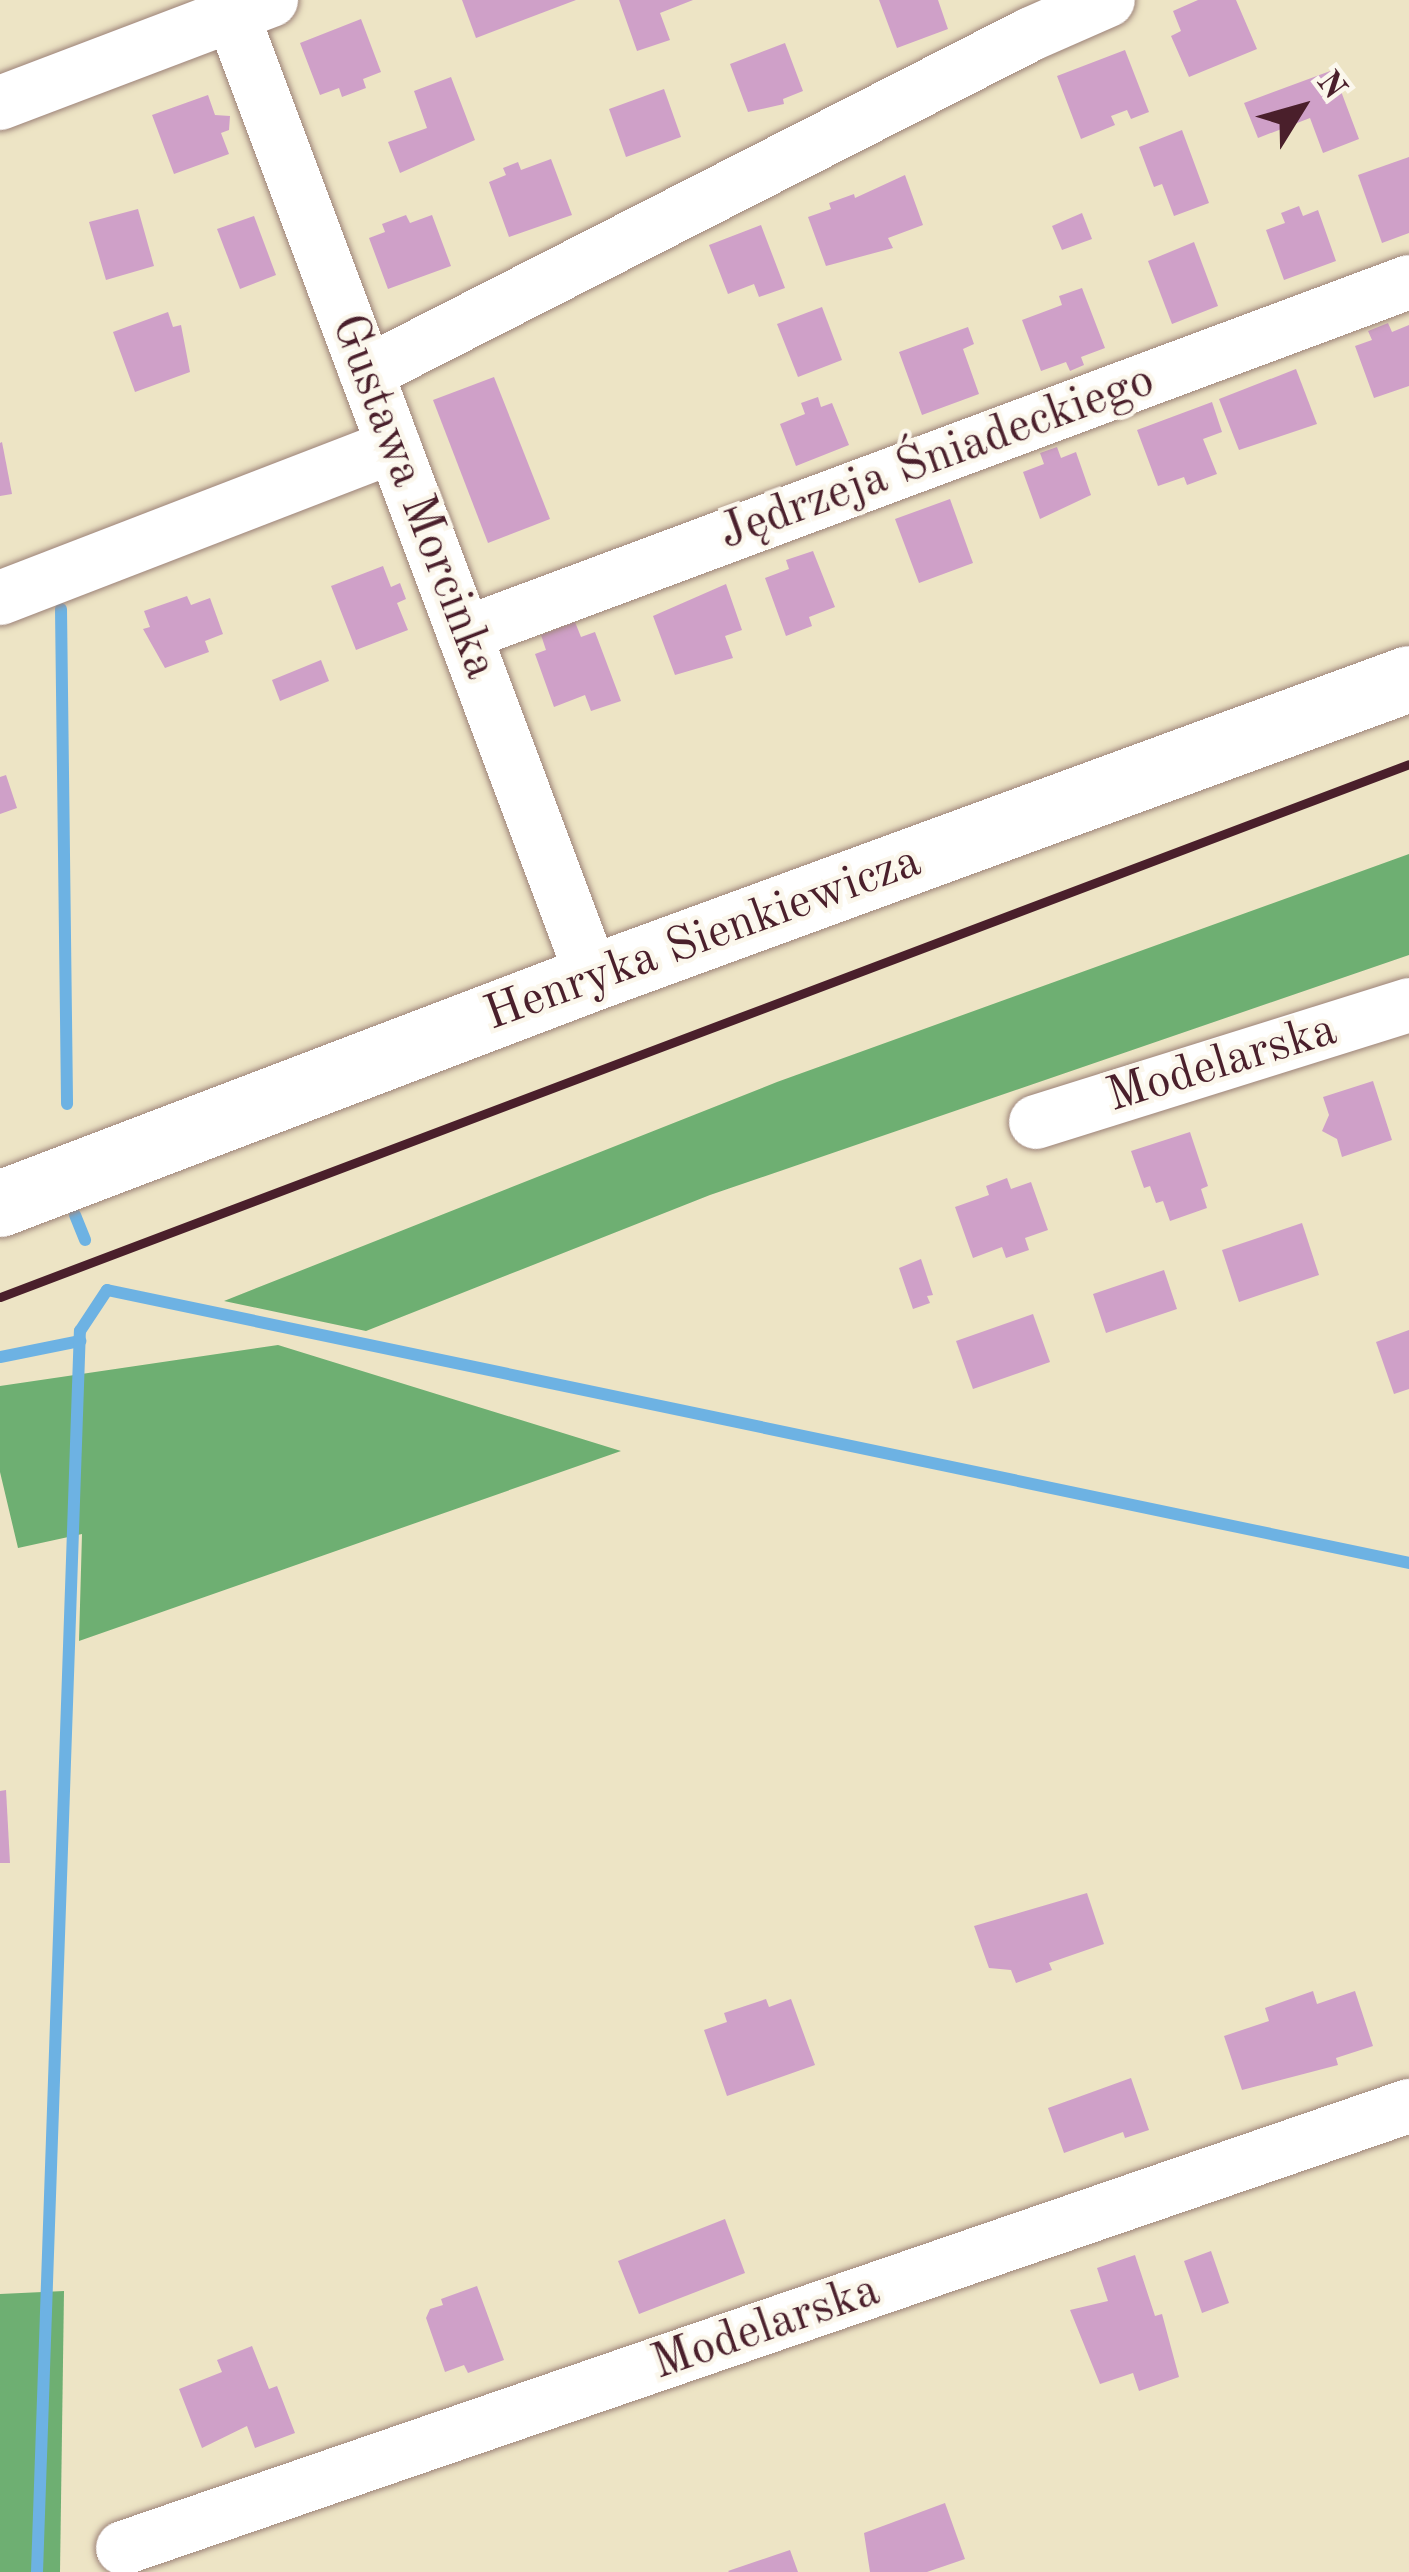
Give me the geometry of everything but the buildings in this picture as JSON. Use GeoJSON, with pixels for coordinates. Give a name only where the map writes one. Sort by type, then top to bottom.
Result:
{"type":"FeatureCollection","features":[{"type":"Feature","properties":{"kind":"main road","name":"Henryka Sienkiewicza"},"geometry":{"type":"LineString","coordinates":[[0,1204],[593,978],[1409,679]]}},
{"type":"Feature","properties":{"kind":"street"},"geometry":{"type":"LineString","coordinates":[[366,373],[1031,34],[1108,0]]}},
{"type":"Feature","properties":{"kind":"street"},"geometry":{"type":"LineString","coordinates":[[0,104],[252,8]]}},
{"type":"Feature","properties":{"kind":"street","name":"Gustawa Morcinka"},"geometry":{"type":"LineString","coordinates":[[252,8],[366,373],[593,978]]}},
{"type":"Feature","properties":{"kind":"street","name":"Jędrzeja Śniadeckiego"},"geometry":{"type":"LineString","coordinates":[[464,634],[1409,283]]}},
{"type":"Feature","properties":{"kind":"street"},"geometry":{"type":"LineString","coordinates":[[0,598],[394,446]]}},
{"type":"Feature","properties":{"kind":"street","name":"Modelarska"},"geometry":{"type":"LineString","coordinates":[[1036,1122],[1409,1005]]}},
{"type":"Feature","properties":{"kind":"street","name":"Modelarska"},"geometry":{"type":"LineString","coordinates":[[123,2548],[1409,2107]]}},
{"type":"Feature","properties":{"kind":"green space"},"geometry":{"type":"Polygon","coordinates":[[[1409,854],[1409,955],[710,1195],[366,1331],[224,1301],[777,1082],[1409,854]]]}},
{"type":"Feature","properties":{"kind":"green space"},"geometry":{"type":"Polygon","coordinates":[[[278,1345],[621,1451],[79,1641],[82,1534],[18,1548],[0,1472],[0,1386],[278,1345]]]}},
{"type":"Feature","properties":{"kind":"green space"},"geometry":{"type":"Polygon","coordinates":[[[64,2291],[60,2572],[0,2572],[0,2294],[64,2291]]]}},
{"type":"Feature","properties":{"kind":"waterway"},"geometry":{"type":"LineString","coordinates":[[61,609],[67,1104]]}},
{"type":"Feature","properties":{"kind":"waterway"},"geometry":{"type":"LineString","coordinates":[[75,1215],[85,1240]]}},
{"type":"Feature","properties":{"kind":"waterway"},"geometry":{"type":"LineString","coordinates":[[107,1290],[1409,1563]]}},
{"type":"Feature","properties":{"kind":"waterway"},"geometry":{"type":"LineString","coordinates":[[37,2572],[80,1331],[107,1290]]}},
{"type":"Feature","properties":{"kind":"waterway"},"geometry":{"type":"LineString","coordinates":[[0,1357],[80,1341]]}},
{"type":"Feature","properties":{"kind":"railway"},"geometry":{"type":"LineString","coordinates":[[0,1297],[1409,764]]}}]}
